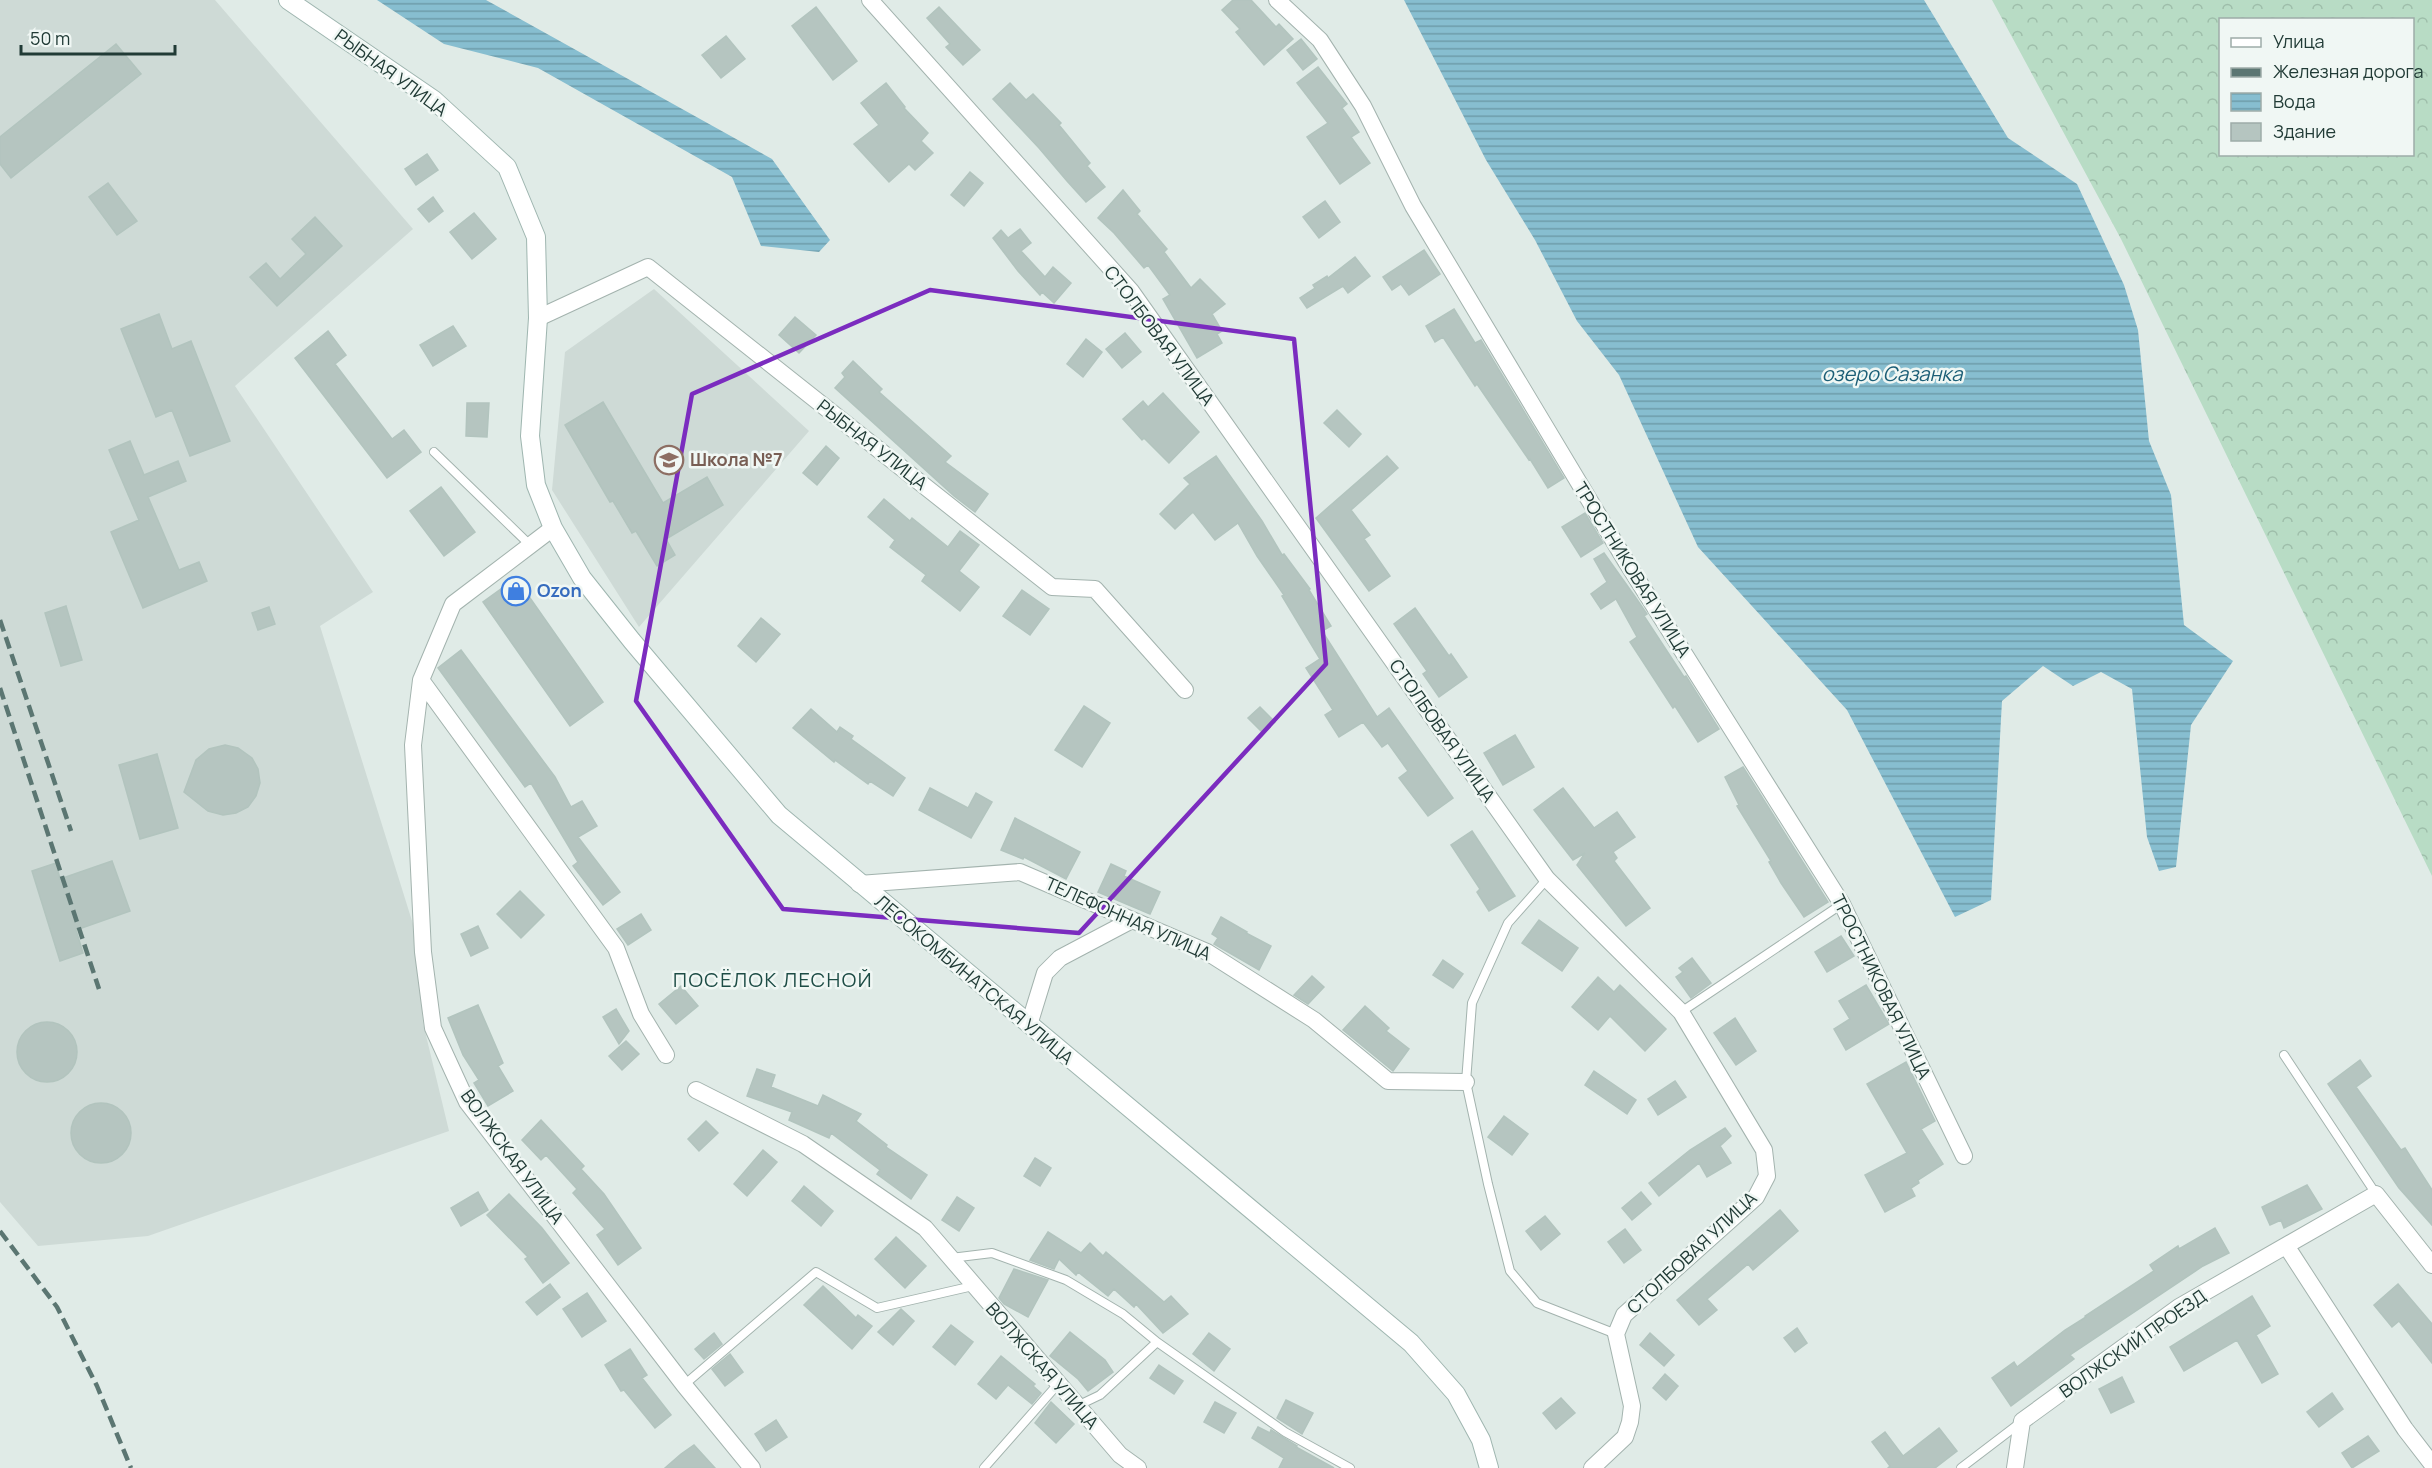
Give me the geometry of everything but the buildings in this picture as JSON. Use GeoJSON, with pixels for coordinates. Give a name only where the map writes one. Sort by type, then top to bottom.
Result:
{"type":"FeatureCollection","features":[{"type":"Feature","properties":{"kind":"street","name":"РЫБНАЯ УЛИЦА"},"geometry":{"type":"LineString","coordinates":[[288,0],[434,100],[507,166],[536,237],[538,318],[530,436]]}},
{"type":"Feature","properties":{"kind":"street","name":"СТОЛБОВАЯ УЛИЦА"},"geometry":{"type":"LineString","coordinates":[[870,0],[1131,291],[1547,879],[1681,1012],[1764,1150],[1767,1176],[1756,1197],[1624,1315],[1616,1334],[1632,1406],[1630,1422],[1625,1437],[1592,1468]]}},
{"type":"Feature","properties":{"kind":"street","name":"ТРОСТНИКОВАЯ УЛИЦА"},"geometry":{"type":"LineString","coordinates":[[1277,0],[1320,40],[1363,106],[1413,206],[1620,553],[1842,904],[1964,1156]]}},
{"type":"Feature","properties":{"kind":"street","name":"РЫБНАЯ УЛИЦА"},"geometry":{"type":"LineString","coordinates":[[538,318],[648,267],[1052,587],[1095,589],[1185,690]]}},
{"type":"Feature","properties":{"kind":"street","name":"ЛЕСОКОМБИНАТСКАЯ УЛИЦА"},"geometry":{"type":"LineString","coordinates":[[530,436],[536,485],[553,528],[582,578],[779,815],[1411,1343],[1456,1394],[1480,1440],[1490,1468]]}},
{"type":"Feature","properties":{"kind":"street","name":"ВОЛЖСКАЯ УЛИЦА"},"geometry":{"type":"LineString","coordinates":[[553,528],[453,604],[421,680],[413,745],[423,952],[433,1028],[467,1102],[684,1385],[752,1468]]}},
{"type":"Feature","properties":{"kind":"street"},"geometry":{"type":"LineString","coordinates":[[421,680],[616,948],[641,1014],[666,1055]]}},
{"type":"Feature","properties":{"kind":"street","name":"ТЕЛЕФОННАЯ УЛИЦА"},"geometry":{"type":"LineString","coordinates":[[859,884],[1020,872],[1207,952],[1314,1020],[1388,1081],[1466,1082]]}},
{"type":"Feature","properties":{"kind":"street"},"geometry":{"type":"LineString","coordinates":[[1029,1025],[1045,973],[1060,958],[1132,920]]}},
{"type":"Feature","properties":{"kind":"street","name":"ВОЛЖСКАЯ УЛИЦА"},"geometry":{"type":"LineString","coordinates":[[696,1090],[803,1144],[925,1228],[1120,1455],[1138,1468]]}},
{"type":"Feature","properties":{"kind":"street"},"geometry":{"type":"LineString","coordinates":[[2376,1194],[2432,1265]]}},
{"type":"Feature","properties":{"kind":"street","name":"ВОЛЖСКИЙ ПРОЕЗД"},"geometry":{"type":"LineString","coordinates":[[2022,1421],[2179,1307],[2376,1194]]}},
{"type":"Feature","properties":{"kind":"street"},"geometry":{"type":"LineString","coordinates":[[2287,1247],[2405,1429],[2432,1464]]}},
{"type":"Feature","properties":{"kind":"street"},"geometry":{"type":"LineString","coordinates":[[2015,1468],[2022,1421]]}},
{"type":"Feature","properties":{"kind":"lane"},"geometry":{"type":"LineString","coordinates":[[434,452],[530,545]]}},
{"type":"Feature","properties":{"kind":"lane"},"geometry":{"type":"LineString","coordinates":[[1547,879],[1508,922],[1472,1003],[1466,1082],[1510,1271],[1537,1303],[1616,1334]]}},
{"type":"Feature","properties":{"kind":"lane"},"geometry":{"type":"LineString","coordinates":[[1681,1012],[1842,904]]}},
{"type":"Feature","properties":{"kind":"lane"},"geometry":{"type":"LineString","coordinates":[[2284,1055],[2376,1194]]}},
{"type":"Feature","properties":{"kind":"lane"},"geometry":{"type":"LineString","coordinates":[[950,1258],[992,1253],[1066,1280],[1124,1314],[1157,1342],[1285,1432],[1350,1468]]}},
{"type":"Feature","properties":{"kind":"lane"},"geometry":{"type":"LineString","coordinates":[[684,1385],[816,1272],[877,1308],[973,1286]]}},
{"type":"Feature","properties":{"kind":"lane"},"geometry":{"type":"LineString","coordinates":[[1077,1406],[1100,1395],[1157,1342]]}},
{"type":"Feature","properties":{"kind":"lane"},"geometry":{"type":"LineString","coordinates":[[984,1468],[1058,1384]]}},
{"type":"Feature","properties":{"kind":"lane"},"geometry":{"type":"LineString","coordinates":[[1961,1468],[2022,1421]]}},
{"type":"Feature","properties":{"kind":"highlighted area"},"geometry":{"type":"Polygon","coordinates":[[[930,290],[1294,339],[1326,664],[1079,933],[783,909],[636,701],[692,394],[930,290]]]}},
{"type":"Feature","properties":{"kind":"shaded area"},"geometry":{"type":"Polygon","coordinates":[[[0,0],[215,0],[413,229],[235,386],[373,592],[320,626],[417,937],[423,1023],[449,1131],[148,1236],[38,1246],[0,1202],[0,0]]]}},
{"type":"Feature","properties":{"kind":"shaded area","name":"Школа №7"},"geometry":{"type":"Polygon","coordinates":[[[654,289],[809,431],[639,627],[552,490],[565,352],[654,289]]]}},
{"type":"Feature","properties":{"kind":"green space"},"geometry":{"type":"Polygon","coordinates":[[[1992,0],[2432,0],[2432,876],[2121,239],[1992,0]]]}},
{"type":"Feature","properties":{"kind":"water"},"geometry":{"type":"Polygon","coordinates":[[[377,0],[486,0],[772,159],[830,240],[819,252],[761,246],[732,177],[538,68],[444,44],[377,0]]]}},
{"type":"Feature","properties":{"kind":"water","name":"озеро Сазанка"},"geometry":{"type":"Polygon","coordinates":[[[1404,0],[1924,0],[2008,138],[2077,184],[2124,285],[2138,330],[2149,441],[2171,495],[2184,625],[2233,661],[2191,725],[2176,867],[2159,871],[2147,837],[2132,689],[2101,672],[2073,686],[2043,666],[2002,701],[1991,900],[1955,917],[1847,710],[1698,547],[1619,375],[1577,321],[1535,240],[1486,160],[1404,0]]]}},
{"type":"Feature","properties":{"kind":"railway"},"geometry":{"type":"LineString","coordinates":[[0,620],[71,831]]}},
{"type":"Feature","properties":{"kind":"railway"},"geometry":{"type":"LineString","coordinates":[[0,688],[99,989]]}},
{"type":"Feature","properties":{"kind":"railway"},"geometry":{"type":"LineString","coordinates":[[0,1231],[57,1307],[97,1386],[131,1468]]}},
{"type":"Feature","properties":{"kind":"place","name":"Школа №7"},"geometry":{"type":"Point","coordinates":[669,460]}},
{"type":"Feature","properties":{"kind":"place","name":"Ozon"},"geometry":{"type":"Point","coordinates":[516,591]}},
{"type":"Feature","properties":{"kind":"district","name":"ПОСЁЛОК ЛЕСНОЙ"},"geometry":{"type":"Point","coordinates":[773,980]}}]}
